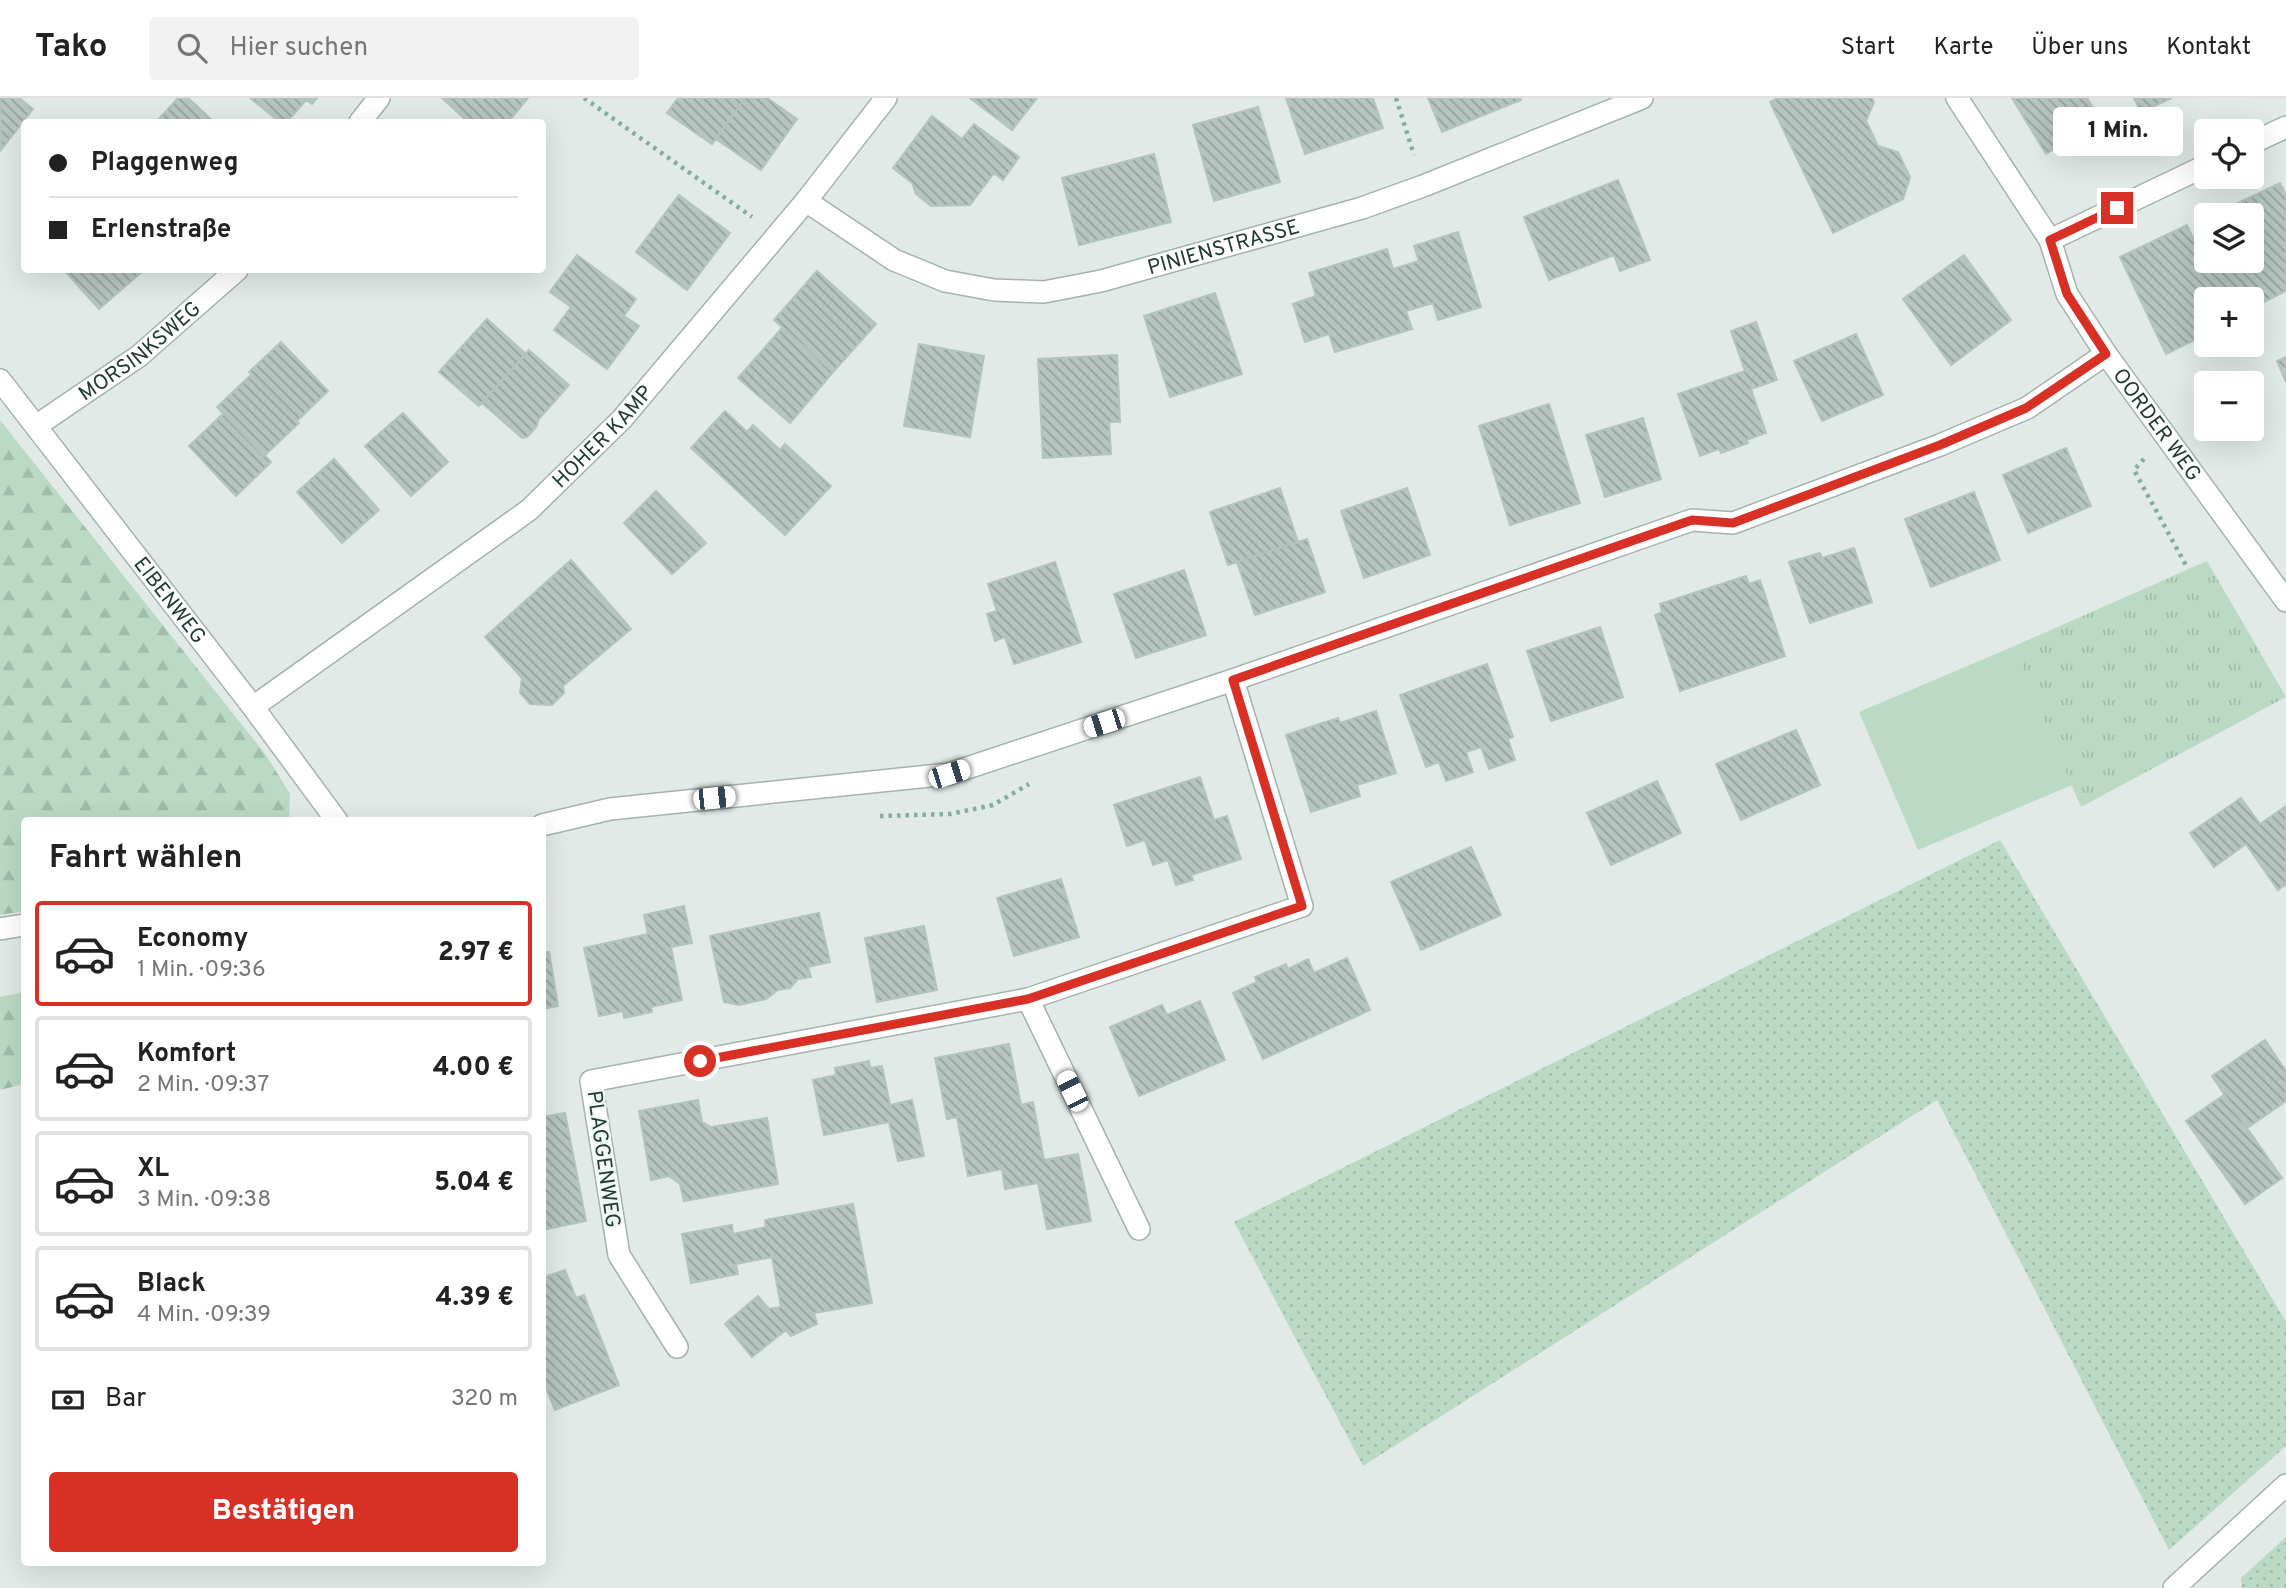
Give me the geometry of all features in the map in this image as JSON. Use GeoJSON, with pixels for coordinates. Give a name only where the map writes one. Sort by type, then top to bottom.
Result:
{"type":"FeatureCollection","features":[{"type":"Feature","properties":{"kind":"street"},"geometry":{"type":"LineString","coordinates":[[362,119],[379,98]]}},
{"type":"Feature","properties":{"kind":"street","name":"HOHER KAMP"},"geometry":{"type":"LineString","coordinates":[[253,707],[529,510],[622,419],[806,201],[886,98]]}},
{"type":"Feature","properties":{"kind":"street","name":"PINIENSTRASSE"},"geometry":{"type":"LineString","coordinates":[[806,201],[894,260],[945,281],[994,290],[1044,292],[1101,281],[1362,208],[1642,98]]}},
{"type":"Feature","properties":{"kind":"street","name":"OORDER WEG"},"geometry":{"type":"LineString","coordinates":[[1957,98],[2050,240],[2067,294],[2106,354],[2286,601]]}},
{"type":"Feature","properties":{"kind":"street"},"geometry":{"type":"LineString","coordinates":[[2264,137],[2286,127]]}},
{"type":"Feature","properties":{"kind":"street"},"geometry":{"type":"LineString","coordinates":[[2050,240],[2194,171]]}},
{"type":"Feature","properties":{"kind":"street","name":"MORSINKSWEG"},"geometry":{"type":"LineString","coordinates":[[36,426],[139,356],[234,273]]}},
{"type":"Feature","properties":{"kind":"street"},"geometry":{"type":"LineString","coordinates":[[546,824],[610,809],[949,774],[1233,680],[1692,520],[1733,523],[1940,445],[2026,408],[2106,354]]}},
{"type":"Feature","properties":{"kind":"street","name":"EIBENWEG"},"geometry":{"type":"LineString","coordinates":[[0,380],[253,707],[334,817]]}},
{"type":"Feature","properties":{"kind":"street","name":"PLAGGENWEG"},"geometry":{"type":"LineString","coordinates":[[677,1347],[619,1255],[591,1081],[1028,999],[1302,906],[1233,680]]}},
{"type":"Feature","properties":{"kind":"street"},"geometry":{"type":"LineString","coordinates":[[0,929],[21,926]]}},
{"type":"Feature","properties":{"kind":"street"},"geometry":{"type":"LineString","coordinates":[[1028,999],[1139,1229]]}},
{"type":"Feature","properties":{"kind":"street"},"geometry":{"type":"LineString","coordinates":[[2174,1588],[2286,1485]]}},
{"type":"Feature","properties":{"kind":"path"},"geometry":{"type":"LineString","coordinates":[[584,98],[778,235]]}},
{"type":"Feature","properties":{"kind":"path"},"geometry":{"type":"LineString","coordinates":[[1395,98],[1423,186]]}},
{"type":"Feature","properties":{"kind":"path"},"geometry":{"type":"LineString","coordinates":[[2166,436],[2134,470],[2188,569]]}},
{"type":"Feature","properties":{"kind":"green space"},"geometry":{"type":"Polygon","coordinates":[[[0,420],[266,755],[290,794],[289,817],[21,817],[21,912],[0,915],[0,420]]]}},
{"type":"Feature","properties":{"kind":"green space"},"geometry":{"type":"Polygon","coordinates":[[[2207,561],[2286,697],[2081,807],[2012,647],[2207,561]]]}},
{"type":"Feature","properties":{"kind":"green space"},"geometry":{"type":"Polygon","coordinates":[[[2012,647],[2072,785],[1918,850],[1859,712],[2012,647]]]}},
{"type":"Feature","properties":{"kind":"green space"},"geometry":{"type":"Polygon","coordinates":[[[2000,840],[2286,1322],[2286,1446],[2169,1550],[1937,1100],[1363,1466],[1234,1222],[2000,840]]]}},
{"type":"Feature","properties":{"kind":"green space"},"geometry":{"type":"Polygon","coordinates":[[[21,993],[21,1085],[0,1090],[0,997],[21,993]]]}},
{"type":"Feature","properties":{"kind":"green space"},"geometry":{"type":"Polygon","coordinates":[[[2286,1537],[2286,1588],[2242,1588],[2241,1578],[2286,1537]]]}},
{"type":"Feature","properties":{"kind":"building"},"geometry":{"type":"Polygon","coordinates":[[[0,98],[19,98],[33,109],[25,119],[21,119],[21,124],[1,150],[0,98]]]}},
{"type":"Feature","properties":{"kind":"building"},"geometry":{"type":"Polygon","coordinates":[[[178,98],[188,98],[211,119],[159,119],[178,98]]]}},
{"type":"Feature","properties":{"kind":"building"},"geometry":{"type":"Polygon","coordinates":[[[250,98],[317,98],[312,104],[306,100],[290,119],[276,119],[250,98]]]}},
{"type":"Feature","properties":{"kind":"building"},"geometry":{"type":"Polygon","coordinates":[[[442,98],[528,98],[510,119],[465,119],[442,98]]]}},
{"type":"Feature","properties":{"kind":"building"},"geometry":{"type":"Polygon","coordinates":[[[678,98],[745,98],[712,144],[667,113],[678,98]]]}},
{"type":"Feature","properties":{"kind":"building"},"geometry":{"type":"Polygon","coordinates":[[[745,98],[767,98],[797,119],[761,170],[716,139],[745,98]]]}},
{"type":"Feature","properties":{"kind":"building"},"geometry":{"type":"Polygon","coordinates":[[[970,98],[1037,98],[1012,130],[970,98]]]}},
{"type":"Feature","properties":{"kind":"building"},"geometry":{"type":"Polygon","coordinates":[[[1286,98],[1373,98],[1383,128],[1305,154],[1286,98]]]}},
{"type":"Feature","properties":{"kind":"building"},"geometry":{"type":"Polygon","coordinates":[[[1428,98],[1520,98],[1521,100],[1442,132],[1428,98]]]}},
{"type":"Feature","properties":{"kind":"building"},"geometry":{"type":"Polygon","coordinates":[[[1778,98],[1872,98],[1874,102],[1866,121],[1878,146],[1898,152],[1910,177],[1903,199],[1833,233],[1770,102],[1778,98]]]}},
{"type":"Feature","properties":{"kind":"building"},"geometry":{"type":"Polygon","coordinates":[[[2012,98],[2087,98],[2101,121],[2046,154],[2012,98]]]}},
{"type":"Feature","properties":{"kind":"building"},"geometry":{"type":"Polygon","coordinates":[[[2134,98],[2172,98],[2141,112],[2134,98]]]}},
{"type":"Feature","properties":{"kind":"building"},"geometry":{"type":"Polygon","coordinates":[[[1258,107],[1280,182],[1214,201],[1193,125],[1258,107]]]}},
{"type":"Feature","properties":{"kind":"building"},"geometry":{"type":"Polygon","coordinates":[[[932,116],[962,139],[974,124],[1019,157],[1003,180],[994,173],[970,205],[931,206],[916,194],[912,183],[893,168],[932,116]]]}},
{"type":"Feature","properties":{"kind":"building"},"geometry":{"type":"Polygon","coordinates":[[[1154,154],[1171,222],[1079,245],[1062,178],[1154,154]]]}},
{"type":"Feature","properties":{"kind":"building"},"geometry":{"type":"Polygon","coordinates":[[[1618,180],[1650,260],[1620,271],[1614,255],[1549,280],[1524,217],[1618,180]]]}},
{"type":"Feature","properties":{"kind":"building"},"geometry":{"type":"Polygon","coordinates":[[[2280,183],[2286,195],[2286,291],[2264,302],[2264,287],[2194,287],[2194,340],[2166,354],[2120,257],[2187,225],[2194,240],[2194,273],[2264,273],[2264,203],[2238,203],[2280,183]]]}},
{"type":"Feature","properties":{"kind":"building"},"geometry":{"type":"Polygon","coordinates":[[[679,195],[730,233],[687,290],[636,252],[679,195]]]}},
{"type":"Feature","properties":{"kind":"building"},"geometry":{"type":"Polygon","coordinates":[[[1458,232],[1481,307],[1438,320],[1433,303],[1406,311],[1412,329],[1335,352],[1329,334],[1305,342],[1293,304],[1316,296],[1309,273],[1387,249],[1393,269],[1419,261],[1414,246],[1458,232]]]}},
{"type":"Feature","properties":{"kind":"building"},"geometry":{"type":"Polygon","coordinates":[[[577,255],[636,299],[624,316],[639,326],[607,369],[554,330],[571,307],[550,292],[577,255]]]}},
{"type":"Feature","properties":{"kind":"building"},"geometry":{"type":"Polygon","coordinates":[[[1964,255],[2011,320],[1951,365],[1903,299],[1964,255]]]}},
{"type":"Feature","properties":{"kind":"building"},"geometry":{"type":"Polygon","coordinates":[[[817,271],[876,324],[833,372],[774,320],[817,271]]]}},
{"type":"Feature","properties":{"kind":"building"},"geometry":{"type":"Polygon","coordinates":[[[67,273],[141,273],[99,309],[67,273]]]}},
{"type":"Feature","properties":{"kind":"building"},"geometry":{"type":"Polygon","coordinates":[[[1215,293],[1242,374],[1170,397],[1144,316],[1215,293]]]}},
{"type":"Feature","properties":{"kind":"building"},"geometry":{"type":"Polygon","coordinates":[[[487,319],[526,354],[479,406],[439,372],[487,319]]]}},
{"type":"Feature","properties":{"kind":"building"},"geometry":{"type":"Polygon","coordinates":[[[1756,322],[1777,380],[1751,389],[1766,433],[1721,453],[1719,449],[1700,456],[1678,394],[1745,371],[1731,331],[1756,322]]]}},
{"type":"Feature","properties":{"kind":"building"},"geometry":{"type":"Polygon","coordinates":[[[782,328],[833,372],[790,423],[738,378],[782,328]]]}},
{"type":"Feature","properties":{"kind":"building"},"geometry":{"type":"Polygon","coordinates":[[[1856,334],[1883,395],[1822,421],[1794,361],[1856,334]]]}},
{"type":"Feature","properties":{"kind":"building"},"geometry":{"type":"Polygon","coordinates":[[[281,342],[328,391],[297,421],[249,372],[281,342]]]}},
{"type":"Feature","properties":{"kind":"building"},"geometry":{"type":"Polygon","coordinates":[[[919,344],[984,356],[970,437],[904,426],[919,344]]]}},
{"type":"Feature","properties":{"kind":"building"},"geometry":{"type":"Polygon","coordinates":[[[529,350],[569,385],[538,420],[537,426],[527,437],[522,438],[482,403],[529,350]]]}},
{"type":"Feature","properties":{"kind":"building"},"geometry":{"type":"Polygon","coordinates":[[[1117,355],[1120,422],[1109,422],[1111,454],[1043,458],[1038,359],[1117,355]]]}},
{"type":"Feature","properties":{"kind":"building"},"geometry":{"type":"Polygon","coordinates":[[[2286,357],[2286,382],[2277,361],[2286,357]]]}},
{"type":"Feature","properties":{"kind":"building"},"geometry":{"type":"Polygon","coordinates":[[[252,374],[299,423],[264,456],[217,407],[252,374]]]}},
{"type":"Feature","properties":{"kind":"building"},"geometry":{"type":"Polygon","coordinates":[[[1549,404],[1580,503],[1510,525],[1479,426],[1549,404]]]}},
{"type":"Feature","properties":{"kind":"building"},"geometry":{"type":"Polygon","coordinates":[[[725,411],[747,432],[753,425],[780,450],[785,444],[831,486],[785,535],[691,448],[725,411]]]}},
{"type":"Feature","properties":{"kind":"building"},"geometry":{"type":"Polygon","coordinates":[[[224,413],[271,462],[236,496],[189,446],[224,413]]]}},
{"type":"Feature","properties":{"kind":"building"},"geometry":{"type":"Polygon","coordinates":[[[403,413],[448,462],[411,496],[365,446],[403,413]]]}},
{"type":"Feature","properties":{"kind":"building"},"geometry":{"type":"Polygon","coordinates":[[[1643,418],[1661,479],[1605,497],[1586,435],[1643,418]]]}},
{"type":"Feature","properties":{"kind":"building"},"geometry":{"type":"Polygon","coordinates":[[[2066,448],[2091,506],[2028,533],[2003,475],[2066,448]]]}},
{"type":"Feature","properties":{"kind":"building"},"geometry":{"type":"Polygon","coordinates":[[[334,459],[379,510],[342,543],[297,492],[334,459]]]}},
{"type":"Feature","properties":{"kind":"building"},"geometry":{"type":"Polygon","coordinates":[[[1280,488],[1298,542],[1228,565],[1210,512],[1280,488]]]}},
{"type":"Feature","properties":{"kind":"building"},"geometry":{"type":"Polygon","coordinates":[[[1407,488],[1430,555],[1364,578],[1341,511],[1407,488]]]}},
{"type":"Feature","properties":{"kind":"building"},"geometry":{"type":"Polygon","coordinates":[[[656,491],[706,543],[672,574],[624,523],[656,491]]]}},
{"type":"Feature","properties":{"kind":"building"},"geometry":{"type":"Polygon","coordinates":[[[1974,492],[2000,560],[1931,587],[1905,519],[1974,492]]]}},
{"type":"Feature","properties":{"kind":"building"},"geometry":{"type":"Polygon","coordinates":[[[1307,539],[1325,592],[1255,615],[1237,562],[1307,539]]]}},
{"type":"Feature","properties":{"kind":"building"},"geometry":{"type":"Polygon","coordinates":[[[1854,548],[1872,602],[1810,623],[1789,562],[1820,553],[1822,558],[1854,548]]]}},
{"type":"Feature","properties":{"kind":"building"},"geometry":{"type":"Polygon","coordinates":[[[571,560],[631,629],[563,686],[564,693],[552,705],[530,704],[520,693],[522,678],[485,637],[571,560]]]}},
{"type":"Feature","properties":{"kind":"building"},"geometry":{"type":"Polygon","coordinates":[[[1055,562],[1081,642],[1014,664],[1005,637],[995,641],[987,614],[997,611],[988,584],[1055,562]]]}},
{"type":"Feature","properties":{"kind":"building"},"geometry":{"type":"Polygon","coordinates":[[[1184,570],[1206,635],[1136,658],[1114,594],[1184,570]]]}},
{"type":"Feature","properties":{"kind":"building"},"geometry":{"type":"Polygon","coordinates":[[[1746,576],[1749,584],[1760,580],[1785,656],[1680,691],[1655,615],[1662,612],[1660,604],[1746,576]]]}},
{"type":"Feature","properties":{"kind":"building"},"geometry":{"type":"Polygon","coordinates":[[[1600,627],[1623,697],[1551,721],[1527,651],[1600,627]]]}},
{"type":"Feature","properties":{"kind":"building"},"geometry":{"type":"Polygon","coordinates":[[[1487,664],[1513,737],[1508,739],[1515,760],[1489,769],[1481,747],[1466,752],[1473,772],[1446,781],[1439,762],[1426,767],[1400,695],[1487,664]]]}},
{"type":"Feature","properties":{"kind":"building"},"geometry":{"type":"Polygon","coordinates":[[[1376,711],[1396,773],[1357,785],[1360,796],[1311,812],[1286,735],[1338,718],[1340,723],[1376,711]]]}},
{"type":"Feature","properties":{"kind":"building"},"geometry":{"type":"Polygon","coordinates":[[[1796,730],[1820,785],[1741,820],[1716,764],[1796,730]]]}},
{"type":"Feature","properties":{"kind":"building"},"geometry":{"type":"Polygon","coordinates":[[[1200,777],[1214,820],[1227,816],[1241,859],[1191,875],[1193,880],[1176,885],[1168,860],[1153,865],[1145,840],[1127,846],[1114,805],[1200,777]]]}},
{"type":"Feature","properties":{"kind":"building"},"geometry":{"type":"Polygon","coordinates":[[[1657,781],[1681,833],[1611,865],[1587,813],[1657,781]]]}},
{"type":"Feature","properties":{"kind":"building"},"geometry":{"type":"Polygon","coordinates":[[[2241,798],[2260,824],[2286,806],[2286,884],[2278,890],[2246,844],[2214,867],[2190,833],[2241,798]]]}},
{"type":"Feature","properties":{"kind":"building"},"geometry":{"type":"Polygon","coordinates":[[[1471,847],[1501,915],[1421,950],[1391,882],[1471,847]]]}},
{"type":"Feature","properties":{"kind":"building"},"geometry":{"type":"Polygon","coordinates":[[[1061,879],[1079,937],[1014,956],[997,898],[1061,879]]]}},
{"type":"Feature","properties":{"kind":"building"},"geometry":{"type":"Polygon","coordinates":[[[684,906],[692,943],[671,947],[682,1000],[651,1007],[652,1012],[624,1018],[623,1011],[599,1016],[584,948],[648,934],[644,915],[684,906]]]}},
{"type":"Feature","properties":{"kind":"building"},"geometry":{"type":"Polygon","coordinates":[[[819,913],[830,962],[808,967],[811,977],[798,979],[790,988],[778,990],[766,999],[739,1005],[724,1002],[710,936],[819,913]]]}},
{"type":"Feature","properties":{"kind":"building"},"geometry":{"type":"Polygon","coordinates":[[[924,926],[937,990],[877,1002],[865,938],[924,926]]]}},
{"type":"Feature","properties":{"kind":"building"},"geometry":{"type":"Polygon","coordinates":[[[546,952],[549,952],[558,1006],[546,1008],[546,952]]]}},
{"type":"Feature","properties":{"kind":"building"},"geometry":{"type":"Polygon","coordinates":[[[1347,958],[1370,1010],[1263,1059],[1233,993],[1257,982],[1255,977],[1286,964],[1288,969],[1308,959],[1314,973],[1347,958]]]}},
{"type":"Feature","properties":{"kind":"building"},"geometry":{"type":"Polygon","coordinates":[[[1200,1001],[1225,1060],[1139,1096],[1110,1027],[1162,1005],[1167,1015],[1200,1001]]]}},
{"type":"Feature","properties":{"kind":"building"},"geometry":{"type":"Polygon","coordinates":[[[2265,1040],[2286,1071],[2286,1101],[2247,1128],[2212,1076],[2265,1040]]]}},
{"type":"Feature","properties":{"kind":"building"},"geometry":{"type":"Polygon","coordinates":[[[1009,1044],[1021,1105],[1033,1102],[1044,1160],[1078,1154],[1091,1221],[1047,1229],[1038,1183],[1005,1189],[1002,1169],[968,1176],[957,1117],[947,1119],[935,1058],[1009,1044]]]}},
{"type":"Feature","properties":{"kind":"building"},"geometry":{"type":"Polygon","coordinates":[[[869,1061],[870,1068],[882,1066],[890,1105],[912,1100],[924,1156],[898,1161],[889,1122],[824,1135],[813,1080],[836,1075],[835,1068],[869,1061]]]}},
{"type":"Feature","properties":{"kind":"building"},"geometry":{"type":"Polygon","coordinates":[[[2224,1095],[2282,1178],[2245,1204],[2186,1121],[2224,1095]]]}},
{"type":"Feature","properties":{"kind":"building"},"geometry":{"type":"Polygon","coordinates":[[[698,1100],[702,1122],[711,1127],[767,1118],[778,1184],[684,1201],[680,1184],[669,1176],[651,1180],[639,1111],[698,1100]]]}},
{"type":"Feature","properties":{"kind":"building"},"geometry":{"type":"Polygon","coordinates":[[[565,1113],[586,1221],[546,1229],[546,1116],[565,1113]]]}},
{"type":"Feature","properties":{"kind":"building"},"geometry":{"type":"Polygon","coordinates":[[[853,1204],[872,1303],[814,1313],[817,1324],[791,1336],[786,1330],[752,1357],[725,1324],[758,1296],[769,1309],[781,1307],[772,1257],[736,1264],[738,1274],[691,1283],[682,1234],[732,1225],[733,1234],[766,1227],[765,1220],[853,1204]]]}},
{"type":"Feature","properties":{"kind":"building"},"geometry":{"type":"Polygon","coordinates":[[[565,1270],[576,1298],[584,1295],[619,1385],[555,1410],[546,1388],[546,1277],[565,1270]]]}},
{"type":"Feature","properties":{"kind":"route"},"geometry":{"type":"LineString","coordinates":[[700,1061],[1028,999],[1302,906],[1233,680],[1692,520],[1733,523],[1940,445],[2026,408],[2106,354],[2067,294],[2050,240],[2117,208]]}}]}
